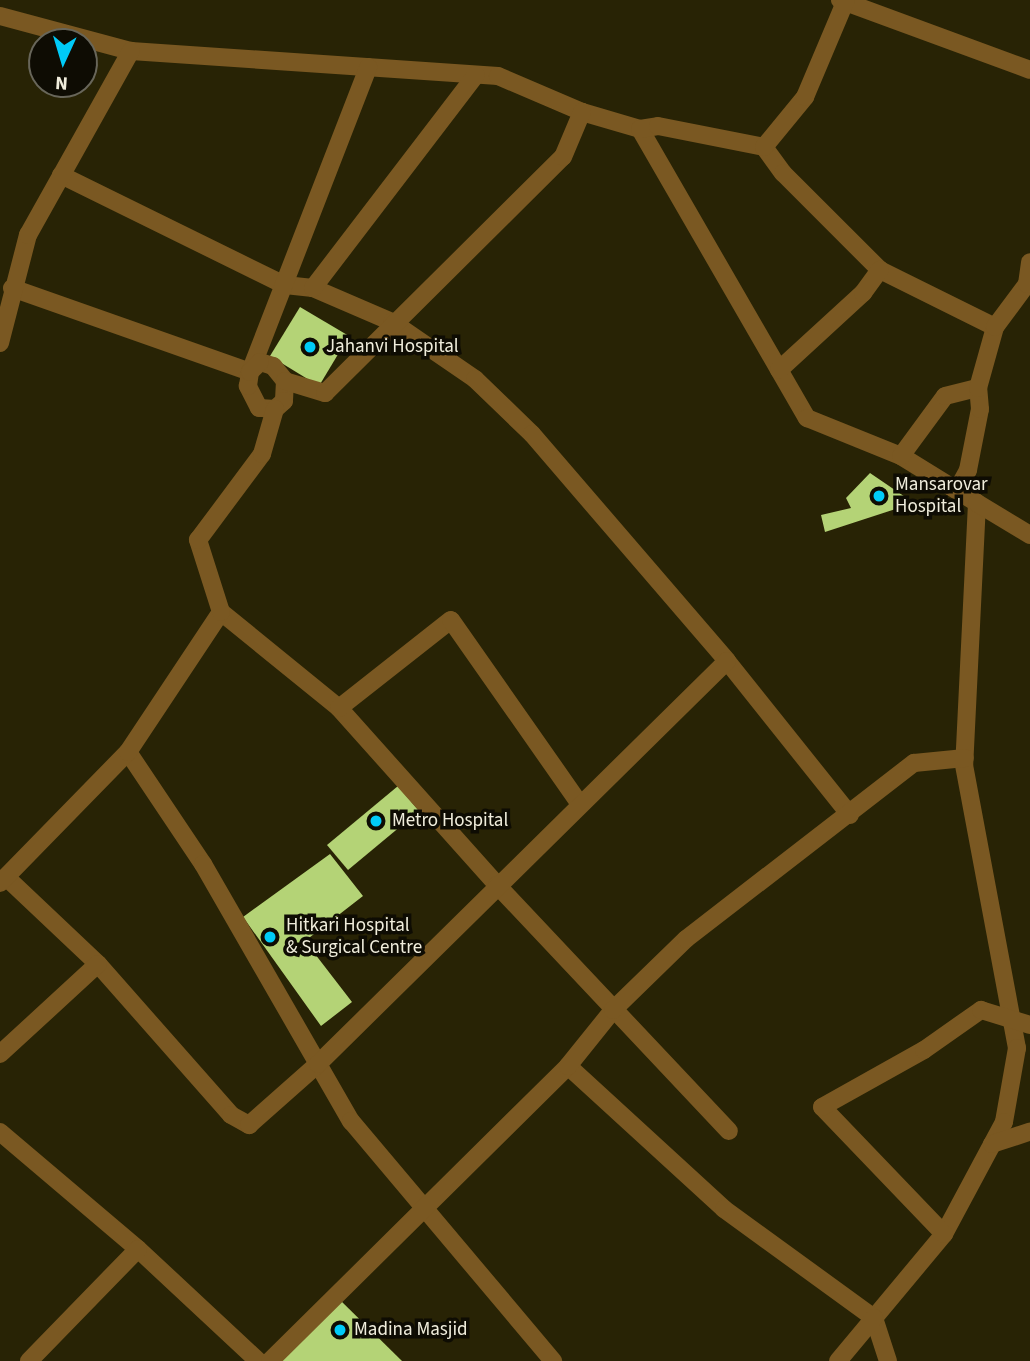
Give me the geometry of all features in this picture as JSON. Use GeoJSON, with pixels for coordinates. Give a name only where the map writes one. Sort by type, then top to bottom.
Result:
{"type":"FeatureCollection","features":[{"type":"Feature","properties":{"kind":"street"},"geometry":{"type":"LineString","coordinates":[[764,147],[805,97],[844,0],[1030,70]]}},
{"type":"Feature","properties":{"kind":"street"},"geometry":{"type":"LineString","coordinates":[[0,16],[131,51],[498,76],[582,112],[640,129],[658,126],[764,147],[783,173],[880,270],[995,327]]}},
{"type":"Feature","properties":{"kind":"street"},"geometry":{"type":"LineString","coordinates":[[0,343],[12,288],[28,235],[131,51]]}},
{"type":"Feature","properties":{"kind":"street"},"geometry":{"type":"LineString","coordinates":[[275,409],[259,408],[248,386],[250,372],[368,67]]}},
{"type":"Feature","properties":{"kind":"street"},"geometry":{"type":"LineString","coordinates":[[313,288],[476,75]]}},
{"type":"Feature","properties":{"kind":"street"},"geometry":{"type":"LineString","coordinates":[[250,372],[264,362],[285,381],[325,393],[393,322],[563,157],[582,112]]}},
{"type":"Feature","properties":{"kind":"street"},"geometry":{"type":"LineString","coordinates":[[640,129],[807,418],[901,456],[1030,535]]}},
{"type":"Feature","properties":{"kind":"street"},"geometry":{"type":"LineString","coordinates":[[61,174],[285,285],[313,288],[393,322],[475,379],[532,434],[727,661],[850,815]]}},
{"type":"Feature","properties":{"kind":"street"},"geometry":{"type":"LineString","coordinates":[[957,491],[968,470],[980,409],[978,388],[995,327],[1028,285],[1030,262]]}},
{"type":"Feature","properties":{"kind":"street"},"geometry":{"type":"LineString","coordinates":[[779,370],[863,293],[880,270]]}},
{"type":"Feature","properties":{"kind":"street"},"geometry":{"type":"LineString","coordinates":[[12,288],[250,372]]}},
{"type":"Feature","properties":{"kind":"street"},"geometry":{"type":"LineString","coordinates":[[285,381],[284,401],[275,409],[262,454],[198,540],[220,612],[339,708],[497,885],[729,1131]]}},
{"type":"Feature","properties":{"kind":"street"},"geometry":{"type":"LineString","coordinates":[[901,456],[945,396],[978,388]]}},
{"type":"Feature","properties":{"kind":"street"},"geometry":{"type":"LineString","coordinates":[[838,1361],[944,1234],[1004,1122],[1017,1048],[976,847],[965,758],[977,503]]}},
{"type":"Feature","properties":{"kind":"street"},"geometry":{"type":"LineString","coordinates":[[220,612],[128,752],[3,880],[97,964],[231,1115],[249,1125],[318,1064],[727,661]]}},
{"type":"Feature","properties":{"kind":"street"},"geometry":{"type":"LineString","coordinates":[[339,708],[451,620],[580,804]]}},
{"type":"Feature","properties":{"kind":"street"},"geometry":{"type":"LineString","coordinates":[[128,752],[203,864],[351,1121],[553,1361]]}},
{"type":"Feature","properties":{"kind":"street"},"geometry":{"type":"LineString","coordinates":[[270,1361],[568,1066],[613,1010],[686,939],[850,815],[914,762],[965,758]]}},
{"type":"Feature","properties":{"kind":"street"},"geometry":{"type":"LineString","coordinates":[[0,1054],[97,964]]}},
{"type":"Feature","properties":{"kind":"street"},"geometry":{"type":"LineString","coordinates":[[944,1234],[822,1107],[924,1050],[981,1010],[1030,1025]]}},
{"type":"Feature","properties":{"kind":"street"},"geometry":{"type":"LineString","coordinates":[[568,1066],[724,1209],[874,1318],[888,1361]]}},
{"type":"Feature","properties":{"kind":"street"},"geometry":{"type":"LineString","coordinates":[[0,1132],[138,1249],[258,1361]]}},
{"type":"Feature","properties":{"kind":"street"},"geometry":{"type":"LineString","coordinates":[[992,1144],[1030,1132]]}},
{"type":"Feature","properties":{"kind":"street"},"geometry":{"type":"LineString","coordinates":[[29,1361],[138,1249]]}},
{"type":"Feature","properties":{"kind":"building"},"geometry":{"type":"Polygon","coordinates":[[[300,307],[349,336],[319,386],[270,356],[300,307]]]}},
{"type":"Feature","properties":{"kind":"building"},"geometry":{"type":"Polygon","coordinates":[[[870,473],[914,503],[825,532],[821,515],[851,508],[846,498],[870,473]]]}},
{"type":"Feature","properties":{"kind":"building"},"geometry":{"type":"Polygon","coordinates":[[[398,786],[419,811],[348,870],[327,845],[398,786]]]}},
{"type":"Feature","properties":{"kind":"building"},"geometry":{"type":"Polygon","coordinates":[[[330,854],[363,896],[305,941],[352,1002],[321,1026],[243,917],[330,854]]]}},
{"type":"Feature","properties":{"kind":"building","name":"Madina Masjid"},"geometry":{"type":"Polygon","coordinates":[[[339,1299],[402,1361],[279,1361],[339,1299]]]}},
{"type":"Feature","properties":{"kind":"place","name":"Jahanvi Hospital"},"geometry":{"type":"Point","coordinates":[310,347]}},
{"type":"Feature","properties":{"kind":"place","name":"Mansarovar Hospital"},"geometry":{"type":"Point","coordinates":[879,496]}},
{"type":"Feature","properties":{"kind":"place","name":"Metro Hospital"},"geometry":{"type":"Point","coordinates":[376,821]}},
{"type":"Feature","properties":{"kind":"place","name":"Hitkari Hospital & Surgical Centre"},"geometry":{"type":"Point","coordinates":[270,937]}},
{"type":"Feature","properties":{"kind":"place","name":"Madina Masjid"},"geometry":{"type":"Point","coordinates":[340,1330]}}]}
